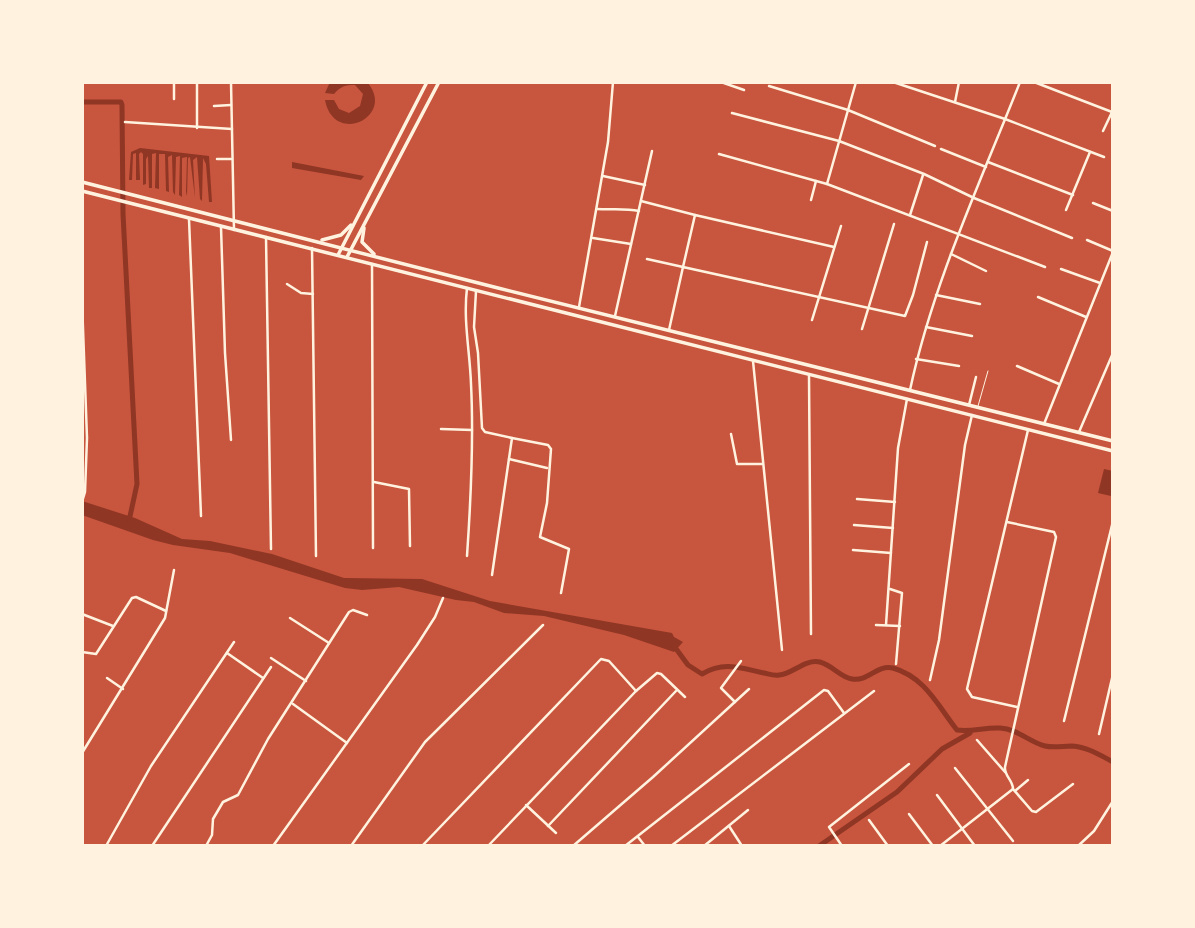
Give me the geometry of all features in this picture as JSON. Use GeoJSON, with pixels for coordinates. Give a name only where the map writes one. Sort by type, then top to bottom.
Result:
{"type":"FeatureCollection","features":[{"type":"Feature","properties":{"kind":"street"},"geometry":{"type":"LineString","coordinates":[[174,82],[174,99]]}},
{"type":"Feature","properties":{"kind":"street"},"geometry":{"type":"LineString","coordinates":[[197,82],[197,128]]}},
{"type":"Feature","properties":{"kind":"street"},"geometry":{"type":"LineString","coordinates":[[231,82],[234,230]]}},
{"type":"Feature","properties":{"kind":"street"},"geometry":{"type":"LineString","coordinates":[[338,255],[427,82]]}},
{"type":"Feature","properties":{"kind":"street"},"geometry":{"type":"LineString","coordinates":[[347,257],[439,82]]}},
{"type":"Feature","properties":{"kind":"street"},"geometry":{"type":"LineString","coordinates":[[577,316],[603,176],[613,82]]}},
{"type":"Feature","properties":{"kind":"street"},"geometry":{"type":"LineString","coordinates":[[721,82],[744,90]]}},
{"type":"Feature","properties":{"kind":"street"},"geometry":{"type":"LineString","coordinates":[[827,184],[855,82]]}},
{"type":"Feature","properties":{"kind":"street"},"geometry":{"type":"LineString","coordinates":[[893,82],[1005,119],[1104,157]]}},
{"type":"Feature","properties":{"kind":"street"},"geometry":{"type":"LineString","coordinates":[[955,102],[959,82]]}},
{"type":"Feature","properties":{"kind":"street"},"geometry":{"type":"LineString","coordinates":[[886,625],[898,447],[916,359],[951,254],[1020,82]]}},
{"type":"Feature","properties":{"kind":"street"},"geometry":{"type":"LineString","coordinates":[[1034,82],[1112,111],[1103,131]]}},
{"type":"Feature","properties":{"kind":"street"},"geometry":{"type":"LineString","coordinates":[[769,86],[848,110],[935,146]]}},
{"type":"Feature","properties":{"kind":"street"},"geometry":{"type":"LineString","coordinates":[[214,106],[231,105]]}},
{"type":"Feature","properties":{"kind":"street"},"geometry":{"type":"LineString","coordinates":[[732,113],[839,141],[1072,238]]}},
{"type":"Feature","properties":{"kind":"street"},"geometry":{"type":"LineString","coordinates":[[125,122],[232,129]]}},
{"type":"Feature","properties":{"kind":"street"},"geometry":{"type":"LineString","coordinates":[[941,149],[986,167]]}},
{"type":"Feature","properties":{"kind":"street"},"geometry":{"type":"LineString","coordinates":[[615,316],[652,151]]}},
{"type":"Feature","properties":{"kind":"street"},"geometry":{"type":"LineString","coordinates":[[1066,210],[1090,152]]}},
{"type":"Feature","properties":{"kind":"street"},"geometry":{"type":"LineString","coordinates":[[719,154],[827,184],[1045,267]]}},
{"type":"Feature","properties":{"kind":"street"},"geometry":{"type":"LineString","coordinates":[[217,159],[232,159]]}},
{"type":"Feature","properties":{"kind":"street"},"geometry":{"type":"LineString","coordinates":[[988,162],[1073,195]]}},
{"type":"Feature","properties":{"kind":"street"},"geometry":{"type":"LineString","coordinates":[[909,215],[923,174]]}},
{"type":"Feature","properties":{"kind":"street"},"geometry":{"type":"LineString","coordinates":[[603,176],[645,185]]}},
{"type":"Feature","properties":{"kind":"street"},"geometry":{"type":"LineString","coordinates":[[811,200],[816,181]]}},
{"type":"Feature","properties":{"kind":"street"},"geometry":{"type":"LineString","coordinates":[[82,182],[1113,441]]}},
{"type":"Feature","properties":{"kind":"street"},"geometry":{"type":"LineString","coordinates":[[82,191],[1113,450]]}},
{"type":"Feature","properties":{"kind":"street"},"geometry":{"type":"LineString","coordinates":[[641,201],[834,247]]}},
{"type":"Feature","properties":{"kind":"street"},"geometry":{"type":"LineString","coordinates":[[1093,202],[1113,211]]}},
{"type":"Feature","properties":{"kind":"street"},"geometry":{"type":"LineString","coordinates":[[597,209],[625,208],[639,211]]}},
{"type":"Feature","properties":{"kind":"street"},"geometry":{"type":"LineString","coordinates":[[669,330],[695,215]]}},
{"type":"Feature","properties":{"kind":"street"},"geometry":{"type":"LineString","coordinates":[[309,239],[335,238],[347,230],[358,216]]}},
{"type":"Feature","properties":{"kind":"street"},"geometry":{"type":"LineString","coordinates":[[368,216],[362,242],[369,251],[384,258]]}},
{"type":"Feature","properties":{"kind":"street"},"geometry":{"type":"LineString","coordinates":[[189,218],[201,516]]}},
{"type":"Feature","properties":{"kind":"street"},"geometry":{"type":"LineString","coordinates":[[862,329],[894,224]]}},
{"type":"Feature","properties":{"kind":"street"},"geometry":{"type":"LineString","coordinates":[[221,225],[231,440]]}},
{"type":"Feature","properties":{"kind":"street"},"geometry":{"type":"LineString","coordinates":[[260,235],[261,226]]}},
{"type":"Feature","properties":{"kind":"street"},"geometry":{"type":"LineString","coordinates":[[812,320],[841,226]]}},
{"type":"Feature","properties":{"kind":"street"},"geometry":{"type":"LineString","coordinates":[[266,237],[271,549]]}},
{"type":"Feature","properties":{"kind":"street"},"geometry":{"type":"LineString","coordinates":[[592,237],[631,244]]}},
{"type":"Feature","properties":{"kind":"street"},"geometry":{"type":"LineString","coordinates":[[1045,424],[1113,252],[1087,240]]}},
{"type":"Feature","properties":{"kind":"street"},"geometry":{"type":"LineString","coordinates":[[647,259],[906,315],[927,242]]}},
{"type":"Feature","properties":{"kind":"street"},"geometry":{"type":"LineString","coordinates":[[312,248],[316,556]]}},
{"type":"Feature","properties":{"kind":"street"},"geometry":{"type":"LineString","coordinates":[[951,254],[986,271]]}},
{"type":"Feature","properties":{"kind":"street"},"geometry":{"type":"LineString","coordinates":[[372,264],[373,548]]}},
{"type":"Feature","properties":{"kind":"street"},"geometry":{"type":"LineString","coordinates":[[1061,269],[1100,283]]}},
{"type":"Feature","properties":{"kind":"street"},"geometry":{"type":"LineString","coordinates":[[287,284],[301,293],[313,294]]}},
{"type":"Feature","properties":{"kind":"street"},"geometry":{"type":"LineString","coordinates":[[467,288],[465,327],[472,386],[474,452],[467,555]]}},
{"type":"Feature","properties":{"kind":"street"},"geometry":{"type":"LineString","coordinates":[[496,296],[498,288]]}},
{"type":"Feature","properties":{"kind":"street"},"geometry":{"type":"LineString","coordinates":[[476,291],[474,327],[482,428],[485,432],[550,447],[547,503],[540,537],[569,548],[561,593]]}},
{"type":"Feature","properties":{"kind":"street"},"geometry":{"type":"LineString","coordinates":[[936,295],[980,304]]}},
{"type":"Feature","properties":{"kind":"street"},"geometry":{"type":"LineString","coordinates":[[1038,297],[1086,317]]}},
{"type":"Feature","properties":{"kind":"street"},"geometry":{"type":"LineString","coordinates":[[82,301],[85,492],[82,502]]}},
{"type":"Feature","properties":{"kind":"street"},"geometry":{"type":"LineString","coordinates":[[926,327],[972,336]]}},
{"type":"Feature","properties":{"kind":"street"},"geometry":{"type":"LineString","coordinates":[[1079,432],[1113,353]]}},
{"type":"Feature","properties":{"kind":"street"},"geometry":{"type":"LineString","coordinates":[[916,359],[959,366]]}},
{"type":"Feature","properties":{"kind":"street"},"geometry":{"type":"LineString","coordinates":[[752,360],[782,650]]}},
{"type":"Feature","properties":{"kind":"street"},"geometry":{"type":"LineString","coordinates":[[1017,366],[1060,384]]}},
{"type":"Feature","properties":{"kind":"street"},"geometry":{"type":"LineString","coordinates":[[809,374],[811,634]]}},
{"type":"Feature","properties":{"kind":"street"},"geometry":{"type":"LineString","coordinates":[[969,405],[976,377]]}},
{"type":"Feature","properties":{"kind":"street"},"geometry":{"type":"LineString","coordinates":[[930,680],[939,640],[965,445],[972,415]]}},
{"type":"Feature","properties":{"kind":"street"},"geometry":{"type":"LineString","coordinates":[[441,429],[472,430]]}},
{"type":"Feature","properties":{"kind":"street"},"geometry":{"type":"LineString","coordinates":[[1017,707],[972,696],[967,689],[1028,430]]}},
{"type":"Feature","properties":{"kind":"street"},"geometry":{"type":"LineString","coordinates":[[731,434],[737,464],[762,464]]}},
{"type":"Feature","properties":{"kind":"street"},"geometry":{"type":"LineString","coordinates":[[492,575],[512,438]]}},
{"type":"Feature","properties":{"kind":"street"},"geometry":{"type":"LineString","coordinates":[[509,459],[549,468]]}},
{"type":"Feature","properties":{"kind":"street"},"geometry":{"type":"LineString","coordinates":[[374,482],[410,489],[410,546]]}},
{"type":"Feature","properties":{"kind":"street"},"geometry":{"type":"LineString","coordinates":[[858,499],[895,502]]}},
{"type":"Feature","properties":{"kind":"street"},"geometry":{"type":"LineString","coordinates":[[1064,721],[1113,521]]}},
{"type":"Feature","properties":{"kind":"street"},"geometry":{"type":"LineString","coordinates":[[1004,772],[1056,535],[1054,532],[1007,522]]}},
{"type":"Feature","properties":{"kind":"street"},"geometry":{"type":"LineString","coordinates":[[854,525],[893,528]]}},
{"type":"Feature","properties":{"kind":"street"},"geometry":{"type":"LineString","coordinates":[[853,550],[891,553]]}},
{"type":"Feature","properties":{"kind":"street"},"geometry":{"type":"LineString","coordinates":[[82,753],[165,618],[174,570]]}},
{"type":"Feature","properties":{"kind":"street"},"geometry":{"type":"LineString","coordinates":[[889,589],[902,592],[896,664]]}},
{"type":"Feature","properties":{"kind":"street"},"geometry":{"type":"LineString","coordinates":[[82,652],[96,654],[132,598],[136,597],[166,611]]}},
{"type":"Feature","properties":{"kind":"street"},"geometry":{"type":"LineString","coordinates":[[273,846],[417,645],[435,617],[443,598]]}},
{"type":"Feature","properties":{"kind":"street"},"geometry":{"type":"LineString","coordinates":[[206,846],[212,835],[213,819],[223,802],[238,795],[268,739],[351,610],[367,615]]}},
{"type":"Feature","properties":{"kind":"street"},"geometry":{"type":"LineString","coordinates":[[82,614],[113,626]]}},
{"type":"Feature","properties":{"kind":"street"},"geometry":{"type":"LineString","coordinates":[[290,618],[329,643]]}},
{"type":"Feature","properties":{"kind":"street"},"geometry":{"type":"LineString","coordinates":[[351,846],[425,742],[543,625]]}},
{"type":"Feature","properties":{"kind":"street"},"geometry":{"type":"LineString","coordinates":[[876,625],[900,626]]}},
{"type":"Feature","properties":{"kind":"street"},"geometry":{"type":"LineString","coordinates":[[106,846],[151,766],[234,642]]}},
{"type":"Feature","properties":{"kind":"street"},"geometry":{"type":"LineString","coordinates":[[227,653],[263,678]]}},
{"type":"Feature","properties":{"kind":"street"},"geometry":{"type":"LineString","coordinates":[[271,658],[306,681]]}},
{"type":"Feature","properties":{"kind":"street"},"geometry":{"type":"LineString","coordinates":[[422,846],[601,659],[610,661],[636,691]]}},
{"type":"Feature","properties":{"kind":"street"},"geometry":{"type":"LineString","coordinates":[[735,702],[721,690],[741,661]]}},
{"type":"Feature","properties":{"kind":"street"},"geometry":{"type":"LineString","coordinates":[[152,846],[271,667]]}},
{"type":"Feature","properties":{"kind":"street"},"geometry":{"type":"LineString","coordinates":[[488,846],[636,691],[659,673],[685,697]]}},
{"type":"Feature","properties":{"kind":"street"},"geometry":{"type":"LineString","coordinates":[[1099,734],[1113,674]]}},
{"type":"Feature","properties":{"kind":"street"},"geometry":{"type":"LineString","coordinates":[[107,678],[123,689]]}},
{"type":"Feature","properties":{"kind":"street"},"geometry":{"type":"LineString","coordinates":[[573,846],[749,689]]}},
{"type":"Feature","properties":{"kind":"street"},"geometry":{"type":"LineString","coordinates":[[625,846],[824,690],[828,691],[844,713]]}},
{"type":"Feature","properties":{"kind":"street"},"geometry":{"type":"LineString","coordinates":[[548,826],[677,691]]}},
{"type":"Feature","properties":{"kind":"street"},"geometry":{"type":"LineString","coordinates":[[671,846],[874,691]]}},
{"type":"Feature","properties":{"kind":"street"},"geometry":{"type":"LineString","coordinates":[[292,703],[347,743]]}},
{"type":"Feature","properties":{"kind":"street"},"geometry":{"type":"LineString","coordinates":[[977,740],[1032,811],[1036,812],[1073,784]]}},
{"type":"Feature","properties":{"kind":"street"},"geometry":{"type":"LineString","coordinates":[[842,846],[829,827],[909,764]]}},
{"type":"Feature","properties":{"kind":"street"},"geometry":{"type":"LineString","coordinates":[[955,768],[1013,841]]}},
{"type":"Feature","properties":{"kind":"street"},"geometry":{"type":"LineString","coordinates":[[940,846],[1028,780]]}},
{"type":"Feature","properties":{"kind":"street"},"geometry":{"type":"LineString","coordinates":[[937,794],[975,846]]}},
{"type":"Feature","properties":{"kind":"street"},"geometry":{"type":"LineString","coordinates":[[1079,846],[1094,831],[1113,801]]}},
{"type":"Feature","properties":{"kind":"street"},"geometry":{"type":"LineString","coordinates":[[526,806],[556,833]]}},
{"type":"Feature","properties":{"kind":"street"},"geometry":{"type":"LineString","coordinates":[[704,846],[748,810]]}},
{"type":"Feature","properties":{"kind":"street"},"geometry":{"type":"LineString","coordinates":[[909,814],[933,846]]}},
{"type":"Feature","properties":{"kind":"street"},"geometry":{"type":"LineString","coordinates":[[869,820],[888,846]]}},
{"type":"Feature","properties":{"kind":"street"},"geometry":{"type":"LineString","coordinates":[[729,826],[742,846]]}},
{"type":"Feature","properties":{"kind":"street"},"geometry":{"type":"LineString","coordinates":[[638,836],[645,846]]}},
{"type":"Feature","properties":{"kind":"lane"},"geometry":{"type":"LineString","coordinates":[[977,407],[988,371]]}},
{"type":"Feature","properties":{"kind":"shaded area"},"geometry":{"type":"Polygon","coordinates":[[[330,82],[367,82],[374,94],[374,106],[369,115],[350,124],[340,122],[331,114],[325,100],[334,100],[339,109],[349,113],[360,106],[363,94],[355,85],[343,86],[334,94],[325,93],[330,82]]]}},
{"type":"Feature","properties":{"kind":"shaded area"},"geometry":{"type":"Polygon","coordinates":[[[140,148],[209,156],[212,202],[209,202],[206,164],[203,158],[202,201],[197,157],[193,160],[195,198],[190,157],[187,196],[187,157],[182,158],[182,197],[179,195],[180,156],[176,157],[175,195],[172,155],[168,157],[169,192],[166,191],[165,154],[159,154],[159,189],[155,188],[156,153],[152,154],[152,188],[149,188],[148,156],[146,184],[143,185],[141,152],[140,180],[136,180],[136,153],[133,154],[132,180],[129,180],[131,152],[140,148]]]}},
{"type":"Feature","properties":{"kind":"shaded area"},"geometry":{"type":"Polygon","coordinates":[[[292,162],[364,176],[361,180],[292,168],[292,162]]]}},
{"type":"Feature","properties":{"kind":"shaded area"},"geometry":{"type":"Polygon","coordinates":[[[1104,469],[1113,471],[1111,496],[1098,493],[1104,469]]]}},
{"type":"Feature","properties":{"kind":"shaded area"},"geometry":{"type":"Polygon","coordinates":[[[82,501],[135,518],[182,539],[210,541],[272,554],[344,578],[422,579],[490,601],[672,633],[683,642],[674,652],[624,635],[544,616],[504,613],[474,602],[399,587],[362,590],[345,588],[230,553],[153,540],[82,515],[82,501]]]}},
{"type":"Feature","properties":{"kind":"waterway"},"geometry":{"type":"LineString","coordinates":[[82,102],[121,102],[122,105],[123,214],[137,484],[129,521]]}},
{"type":"Feature","properties":{"kind":"waterway"},"geometry":{"type":"LineString","coordinates":[[674,646],[688,665],[702,674],[718,668],[732,667],[777,675],[820,662],[848,678],[858,679],[882,668],[893,668],[904,672],[922,685],[957,730],[1006,729],[1045,746],[1083,748],[1113,762]]}},
{"type":"Feature","properties":{"kind":"waterway"},"geometry":{"type":"LineString","coordinates":[[819,846],[897,792],[942,749],[970,733]]}}]}
